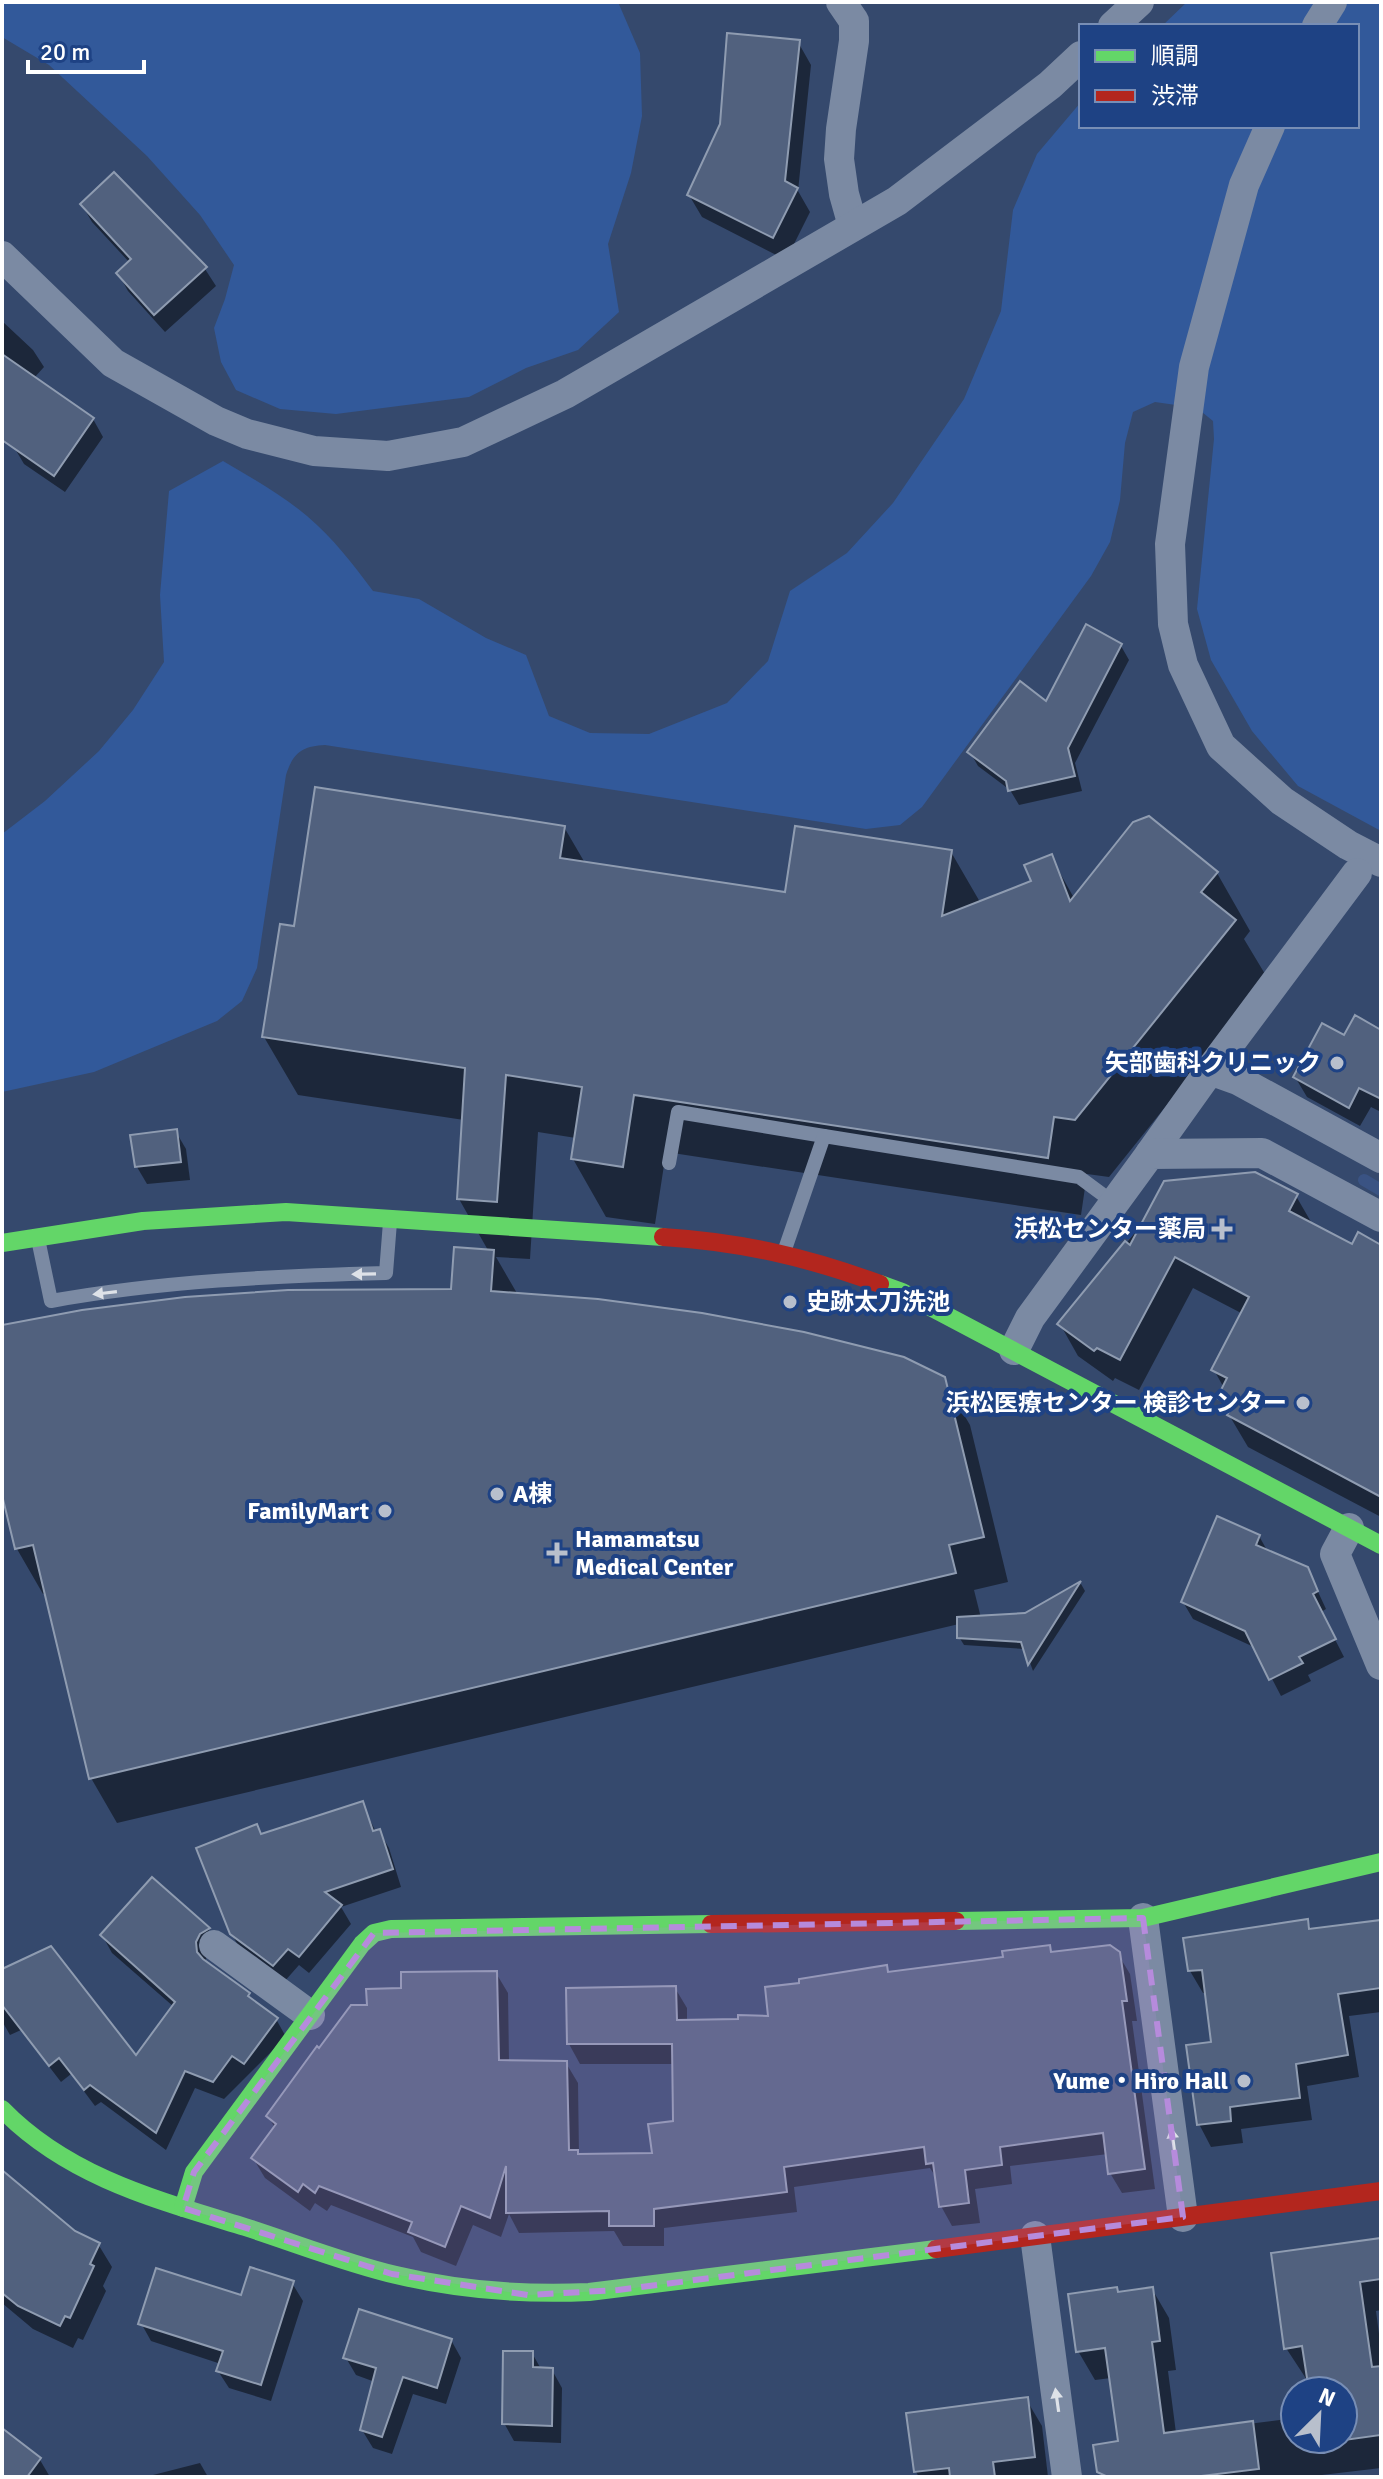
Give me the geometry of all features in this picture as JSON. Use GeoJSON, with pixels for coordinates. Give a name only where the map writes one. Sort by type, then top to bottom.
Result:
{"type":"FeatureCollection","features":[{"type":"Feature","properties":{"kind":"street"},"geometry":{"type":"LineString","coordinates":[[841,2],[854,21],[839,159],[853,226]]}},
{"type":"Feature","properties":{"kind":"street"},"geometry":{"type":"LineString","coordinates":[[1115,24],[1139,2]]}},
{"type":"Feature","properties":{"kind":"street"},"geometry":{"type":"LineString","coordinates":[[1318,24],[1332,2]]}},
{"type":"Feature","properties":{"kind":"street"},"geometry":{"type":"LineString","coordinates":[[2,256],[113,363],[216,421],[247,434],[314,451],[388,456],[463,442],[565,394],[897,201],[1050,85],[1079,58]]}},
{"type":"Feature","properties":{"kind":"street"},"geometry":{"type":"LineString","coordinates":[[1014,1350],[1030,1318],[1210,1070],[1369,867],[1348,845],[1282,801],[1221,746],[1183,665],[1173,624],[1170,544],[1194,367],[1244,185],[1269,128]]}},
{"type":"Feature","properties":{"kind":"street"},"geometry":{"type":"LineString","coordinates":[[1210,1070],[1238,1080],[1381,1158]]}},
{"type":"Feature","properties":{"kind":"street"},"geometry":{"type":"LineString","coordinates":[[1150,1154],[1262,1153],[1381,1217]]}},
{"type":"Feature","properties":{"kind":"street"},"geometry":{"type":"LineString","coordinates":[[2,1243],[114,1223],[286,1212],[722,1241],[784,1252],[858,1274],[902,1292],[1381,1545]]}},
{"type":"Feature","properties":{"kind":"street"},"geometry":{"type":"LineString","coordinates":[[1349,1528],[1335,1554],[1381,1665]]}},
{"type":"Feature","properties":{"kind":"street"},"geometry":{"type":"LineString","coordinates":[[183,2208],[194,2172],[362,1944],[374,1933],[391,1929],[1143,1918],[1381,1862]]}},
{"type":"Feature","properties":{"kind":"street"},"geometry":{"type":"LineString","coordinates":[[1143,1918],[1183,2217]]}},
{"type":"Feature","properties":{"kind":"street"},"geometry":{"type":"LineString","coordinates":[[214,1945],[310,2015]]}},
{"type":"Feature","properties":{"kind":"street"},"geometry":{"type":"LineString","coordinates":[[2,2109],[42,2144],[82,2170],[124,2189],[392,2274],[437,2285],[528,2295],[573,2295],[618,2290],[1381,2191]]}},
{"type":"Feature","properties":{"kind":"street"},"geometry":{"type":"LineString","coordinates":[[1035,2236],[1067,2477]]}},
{"type":"Feature","properties":{"kind":"lane"},"geometry":{"type":"LineString","coordinates":[[669,1163],[678,1112],[1079,1177],[1114,1203]]}},
{"type":"Feature","properties":{"kind":"lane"},"geometry":{"type":"LineString","coordinates":[[784,1252],[824,1136]]}},
{"type":"Feature","properties":{"kind":"lane"},"geometry":{"type":"LineString","coordinates":[[37,1236],[51,1301],[183,1283],[287,1275],[386,1273],[390,1218]]}},
{"type":"Feature","properties":{"kind":"highlighted area"},"geometry":{"type":"Polygon","coordinates":[[[1143,1918],[1183,2217],[618,2290],[528,2295],[392,2274],[183,2208],[194,2172],[374,1933],[1143,1918]]]}},
{"type":"Feature","properties":{"kind":"shaded area"},"geometry":{"type":"Polygon","coordinates":[[[2,2],[618,2],[640,53],[642,116],[631,173],[608,244],[619,312],[578,350],[526,368],[469,397],[336,414],[280,409],[236,390],[221,362],[214,328],[234,265],[200,215],[147,156],[49,65],[2,37],[2,2]]]}},
{"type":"Feature","properties":{"kind":"shaded area"},"geometry":{"type":"Polygon","coordinates":[[[1187,2],[1381,2],[1381,831],[1298,786],[1252,731],[1211,660],[1197,609],[1214,439],[1213,421],[1197,408],[1155,402],[1133,412],[1125,443],[1120,500],[1110,542],[1091,576],[922,807],[900,825],[866,829],[325,745],[310,747],[295,756],[286,775],[257,968],[242,1001],[217,1021],[94,1072],[2,1092],[2,834],[45,801],[99,751],[133,710],[164,662],[160,595],[169,491],[223,461],[277,493],[307,516],[334,542],[373,591],[419,599],[486,638],[526,655],[549,716],[590,733],[649,734],[727,703],[768,661],[790,591],[847,553],[893,503],[964,399],[1001,311],[1013,210],[1037,154],[1079,104],[1079,128],[1359,128],[1359,24],[1164,24],[1187,2]]]}},
{"type":"Feature","properties":{"kind":"building"},"geometry":{"type":"Polygon","coordinates":[[[727,33],[800,40],[785,181],[798,188],[773,238],[687,195],[720,124],[727,33]]]}},
{"type":"Feature","properties":{"kind":"building"},"geometry":{"type":"Polygon","coordinates":[[[114,172],[207,267],[154,315],[116,273],[131,259],[80,204],[114,172]]]}},
{"type":"Feature","properties":{"kind":"building"},"geometry":{"type":"Polygon","coordinates":[[[2,354],[94,418],[54,476],[2,440],[2,354]]]}},
{"type":"Feature","properties":{"kind":"building"},"geometry":{"type":"Polygon","coordinates":[[[1086,624],[1122,644],[1068,748],[1075,776],[1008,791],[1006,781],[967,752],[1020,681],[1046,701],[1086,624]]]}},
{"type":"Feature","properties":{"kind":"building"},"geometry":{"type":"Polygon","coordinates":[[[315,787],[565,826],[560,858],[785,892],[795,826],[952,850],[942,916],[1031,881],[1024,865],[1052,854],[1070,901],[1133,822],[1149,816],[1218,872],[1201,892],[1236,920],[1075,1120],[1054,1117],[1048,1158],[634,1095],[623,1167],[571,1159],[582,1087],[506,1075],[497,1202],[457,1199],[465,1068],[262,1037],[280,924],[294,926],[315,787]]]}},
{"type":"Feature","properties":{"kind":"building","name":"矢部歯科クリニック"},"geometry":{"type":"Polygon","coordinates":[[[1355,1015],[1381,1030],[1381,1099],[1359,1088],[1349,1108],[1293,1077],[1322,1023],[1344,1035],[1355,1015]]]}},
{"type":"Feature","properties":{"kind":"building"},"geometry":{"type":"Polygon","coordinates":[[[177,1129],[181,1162],[135,1167],[130,1135],[177,1129]]]}},
{"type":"Feature","properties":{"kind":"building"},"geometry":{"type":"Polygon","coordinates":[[[1255,1172],[1298,1194],[1289,1211],[1352,1244],[1358,1232],[1381,1245],[1381,1497],[1227,1415],[1232,1407],[1217,1398],[1227,1378],[1211,1370],[1249,1297],[1175,1257],[1120,1360],[1097,1348],[1094,1351],[1057,1324],[1125,1241],[1130,1245],[1164,1181],[1255,1172]]]}},
{"type":"Feature","properties":{"kind":"building","name":"Hamamatsu Medical Center"},"geometry":{"type":"Polygon","coordinates":[[[454,1247],[494,1250],[491,1291],[598,1299],[702,1313],[804,1332],[904,1357],[945,1377],[984,1537],[949,1545],[956,1573],[89,1779],[33,1545],[15,1549],[2,1495],[2,1325],[82,1310],[185,1297],[288,1290],[451,1289],[454,1247]]]}},
{"type":"Feature","properties":{"kind":"building"},"geometry":{"type":"Polygon","coordinates":[[[1217,1516],[1260,1535],[1256,1545],[1308,1567],[1318,1591],[1313,1594],[1336,1639],[1299,1657],[1303,1663],[1269,1680],[1245,1631],[1181,1602],[1217,1516]]]}},
{"type":"Feature","properties":{"kind":"building"},"geometry":{"type":"Polygon","coordinates":[[[1081,1581],[1028,1665],[1021,1642],[957,1638],[957,1617],[1025,1613],[1081,1581]]]}},
{"type":"Feature","properties":{"kind":"building"},"geometry":{"type":"Polygon","coordinates":[[[363,1801],[373,1831],[380,1829],[393,1869],[325,1892],[342,1905],[299,1957],[288,1949],[273,1966],[230,1934],[196,1848],[257,1824],[261,1834],[363,1801]]]}},
{"type":"Feature","properties":{"kind":"building"},"geometry":{"type":"Polygon","coordinates":[[[152,1877],[210,1928],[200,1934],[196,1942],[197,1952],[203,1959],[278,2018],[244,2064],[232,2056],[213,2082],[185,2071],[156,2133],[90,2085],[84,2090],[59,2058],[49,2066],[2,2005],[2,1969],[51,1946],[136,2055],[175,2002],[100,1935],[152,1877]]]}},
{"type":"Feature","properties":{"kind":"building"},"geometry":{"type":"Polygon","coordinates":[[[1308,1919],[1309,1929],[1381,1920],[1381,1988],[1338,1994],[1348,2055],[1296,2064],[1300,2098],[1230,2107],[1231,2121],[1197,2125],[1186,2045],[1211,2042],[1202,1970],[1188,1971],[1183,1938],[1308,1919]]]}},
{"type":"Feature","properties":{"kind":"building"},"geometry":{"type":"Polygon","coordinates":[[[1050,1945],[1051,1952],[1110,1945],[1120,1952],[1127,2001],[1122,2001],[1145,2169],[1108,2174],[1103,2133],[1000,2147],[1002,2165],[965,2170],[969,2203],[939,2207],[933,2163],[926,2164],[924,2147],[784,2167],[787,2192],[654,2209],[654,2226],[609,2226],[609,2211],[506,2213],[506,2166],[490,2218],[461,2206],[445,2247],[408,2232],[412,2222],[319,2186],[315,2193],[303,2184],[298,2192],[251,2158],[276,2124],[266,2116],[317,2046],[319,2048],[351,2005],[367,2005],[366,1989],[401,1988],[401,1972],[497,1971],[499,2060],[567,2061],[569,2150],[578,2150],[578,2154],[652,2153],[648,2124],[673,2121],[672,2044],[567,2044],[566,1988],[676,1986],[677,2020],[738,2019],[738,2015],[768,2016],[765,1987],[887,1965],[888,1972],[1003,1957],[1002,1951],[1050,1945]]]}},
{"type":"Feature","properties":{"kind":"building"},"geometry":{"type":"Polygon","coordinates":[[[2,2170],[75,2231],[100,2243],[90,2264],[94,2266],[70,2318],[65,2316],[60,2326],[18,2306],[2,2293],[2,2170]]]}},
{"type":"Feature","properties":{"kind":"building"},"geometry":{"type":"Polygon","coordinates":[[[1381,2238],[1381,2279],[1360,2282],[1372,2367],[1381,2366],[1381,2435],[1359,2438],[1359,2375],[1307,2375],[1302,2346],[1284,2349],[1271,2253],[1381,2238]]]}},
{"type":"Feature","properties":{"kind":"building"},"geometry":{"type":"Polygon","coordinates":[[[250,2267],[294,2281],[261,2385],[216,2371],[223,2351],[138,2324],[156,2268],[241,2295],[250,2267]]]}},
{"type":"Feature","properties":{"kind":"building"},"geometry":{"type":"Polygon","coordinates":[[[1117,2287],[1118,2292],[1153,2287],[1160,2341],[1152,2342],[1164,2433],[1253,2421],[1259,2469],[1193,2477],[1108,2477],[1097,2472],[1093,2445],[1118,2441],[1105,2348],[1076,2352],[1068,2294],[1117,2287]]]}},
{"type":"Feature","properties":{"kind":"building"},"geometry":{"type":"Polygon","coordinates":[[[359,2309],[452,2339],[437,2388],[403,2377],[382,2437],[360,2430],[376,2368],[343,2358],[359,2309]]]}},
{"type":"Feature","properties":{"kind":"building"},"geometry":{"type":"Polygon","coordinates":[[[503,2351],[533,2351],[533,2367],[553,2368],[552,2426],[502,2424],[503,2351]]]}},
{"type":"Feature","properties":{"kind":"building"},"geometry":{"type":"Polygon","coordinates":[[[1028,2397],[1035,2457],[993,2462],[995,2477],[950,2477],[949,2468],[914,2472],[906,2413],[1028,2397]]]}},
{"type":"Feature","properties":{"kind":"building"},"geometry":{"type":"Polygon","coordinates":[[[2,2428],[41,2458],[27,2477],[2,2477],[2,2428]]]}},
{"type":"Feature","properties":{"kind":"waterway"},"geometry":{"type":"LineString","coordinates":[[1364,1180],[1381,1190]]}},
{"type":"Feature","properties":{"kind":"traffic: fast"},"geometry":{"type":"LineString","coordinates":[[2,1243],[143,1221],[286,1212],[663,1237]]}},
{"type":"Feature","properties":{"kind":"traffic: fast"},"geometry":{"type":"LineString","coordinates":[[880,1284],[902,1292],[1381,1545]]}},
{"type":"Feature","properties":{"kind":"traffic: fast"},"geometry":{"type":"LineString","coordinates":[[956,1921],[1143,1918],[1381,1862]]}},
{"type":"Feature","properties":{"kind":"traffic: fast"},"geometry":{"type":"LineString","coordinates":[[183,2208],[194,2172],[362,1944],[374,1933],[391,1929],[711,1924]]}},
{"type":"Feature","properties":{"kind":"traffic: fast"},"geometry":{"type":"LineString","coordinates":[[2,2109],[55,2152],[147,2196],[358,2265],[468,2288],[540,2293],[589,2292],[936,2249]]}},
{"type":"Feature","properties":{"kind":"traffic: jam"},"geometry":{"type":"LineString","coordinates":[[663,1237],[773,1252],[880,1284]]}},
{"type":"Feature","properties":{"kind":"traffic: jam"},"geometry":{"type":"LineString","coordinates":[[711,1924],[956,1921]]}},
{"type":"Feature","properties":{"kind":"traffic: jam"},"geometry":{"type":"LineString","coordinates":[[936,2249],[1381,2191]]}},
{"type":"Feature","properties":{"kind":"place","name":"矢部歯科クリニック"},"geometry":{"type":"Point","coordinates":[1337,1063]}},
{"type":"Feature","properties":{"kind":"place","name":"浜松センター薬局"},"geometry":{"type":"Point","coordinates":[1222,1229]}},
{"type":"Feature","properties":{"kind":"place","name":"史跡太刀洗池"},"geometry":{"type":"Point","coordinates":[790,1302]}},
{"type":"Feature","properties":{"kind":"place","name":"浜松医療センター 検診センター"},"geometry":{"type":"Point","coordinates":[1303,1403]}},
{"type":"Feature","properties":{"kind":"place","name":"A棟"},"geometry":{"type":"Point","coordinates":[497,1494]}},
{"type":"Feature","properties":{"kind":"place","name":"FamilyMart"},"geometry":{"type":"Point","coordinates":[385,1511]}},
{"type":"Feature","properties":{"kind":"place","name":"Hamamatsu Medical Center"},"geometry":{"type":"Point","coordinates":[557,1553]}},
{"type":"Feature","properties":{"kind":"place","name":"Yume・Hiro Hall"},"geometry":{"type":"Point","coordinates":[1244,2081]}}]}
